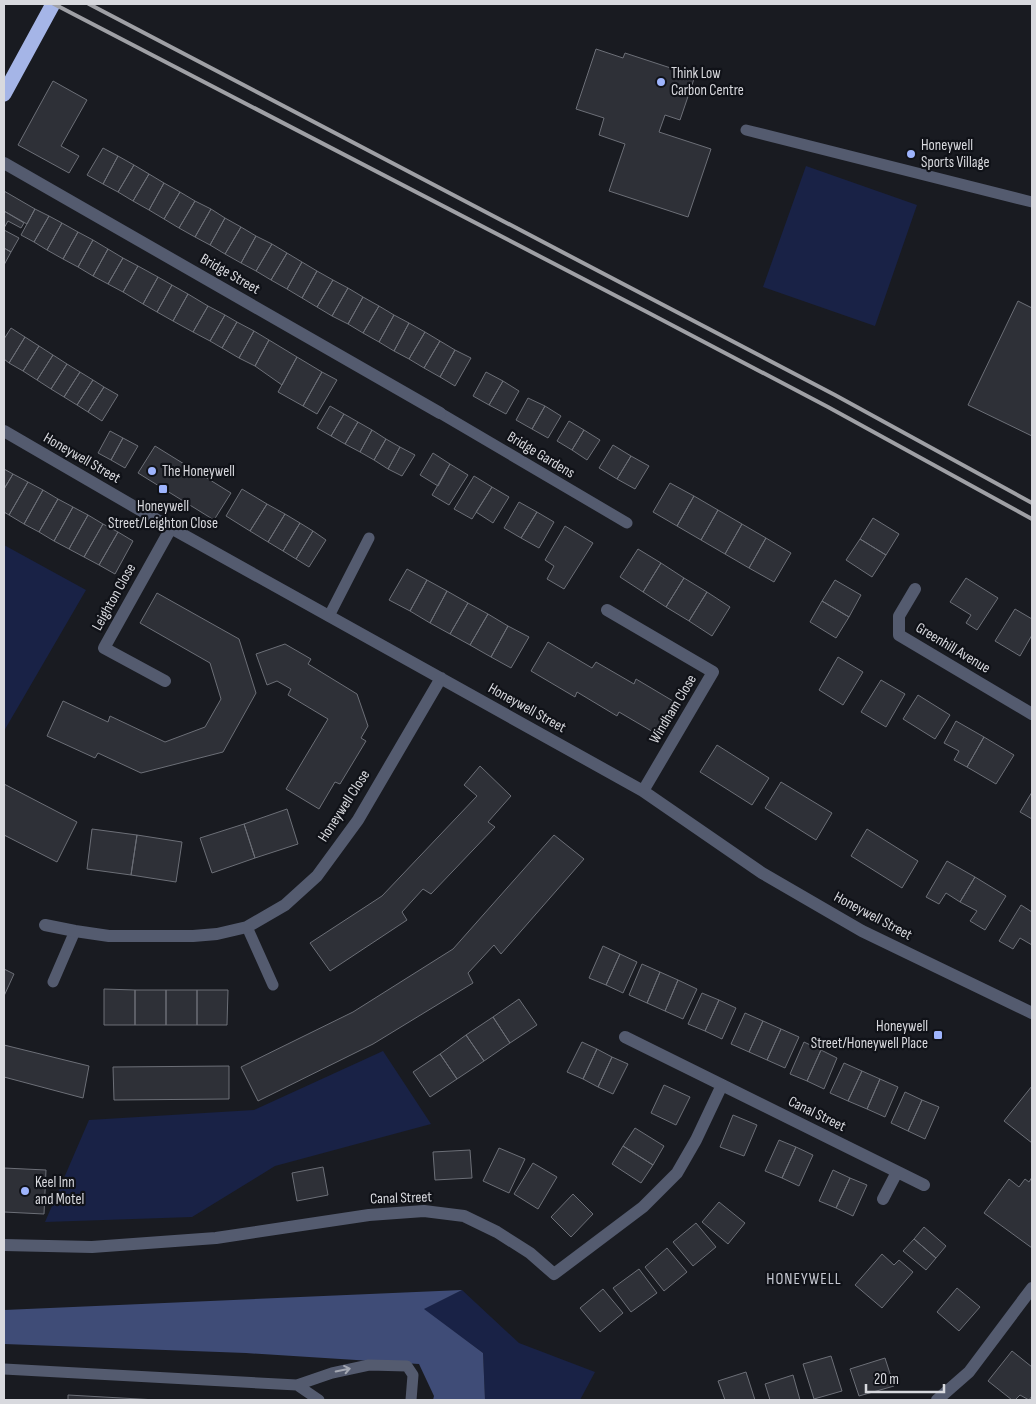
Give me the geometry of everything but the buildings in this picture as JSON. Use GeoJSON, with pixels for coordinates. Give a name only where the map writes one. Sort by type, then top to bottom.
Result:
{"type":"FeatureCollection","features":[{"type":"Feature","properties":{"kind":"highway"},"geometry":{"type":"LineString","coordinates":[[4,94],[53,4]]}},
{"type":"Feature","properties":{"kind":"street","name":"Bridge Street"},"geometry":{"type":"LineString","coordinates":[[4,163],[440,413]]}},
{"type":"Feature","properties":{"kind":"street","name":"Honeywell Street"},"geometry":{"type":"LineString","coordinates":[[4,431],[171,528],[643,791],[762,873],[862,930],[1032,1013]]}},
{"type":"Feature","properties":{"kind":"street","name":"Leighton Close"},"geometry":{"type":"LineString","coordinates":[[165,681],[104,648],[171,528]]}},
{"type":"Feature","properties":{"kind":"street","name":"Greenhill Avenue"},"geometry":{"type":"LineString","coordinates":[[915,589],[899,616],[900,635],[1032,714]]}},
{"type":"Feature","properties":{"kind":"street","name":"Windham Close"},"geometry":{"type":"LineString","coordinates":[[607,610],[713,672],[643,791]]}},
{"type":"Feature","properties":{"kind":"street","name":"Honeywell Close"},"geometry":{"type":"LineString","coordinates":[[45,925],[75,932],[108,936],[193,936],[217,934],[247,927],[285,905],[317,876],[358,820],[441,678]]}},
{"type":"Feature","properties":{"kind":"street","name":"Canal Street"},"geometry":{"type":"LineString","coordinates":[[625,1037],[924,1186]]}},
{"type":"Feature","properties":{"kind":"street","name":"Canal Street"},"geometry":{"type":"LineString","coordinates":[[4,1246],[92,1247],[216,1238],[369,1215],[424,1211],[464,1216],[497,1232],[530,1254],[554,1274],[643,1207],[677,1173],[696,1140],[722,1085]]}},
{"type":"Feature","properties":{"kind":"street"},"geometry":{"type":"LineString","coordinates":[[883,1199],[897,1172]]}},
{"type":"Feature","properties":{"kind":"street"},"geometry":{"type":"LineString","coordinates":[[938,1400],[969,1372],[1032,1288]]}},
{"type":"Feature","properties":{"kind":"lane"},"geometry":{"type":"LineString","coordinates":[[746,130],[1032,202]]}},
{"type":"Feature","properties":{"kind":"lane","name":"Bridge Gardens"},"geometry":{"type":"LineString","coordinates":[[440,413],[627,523]]}},
{"type":"Feature","properties":{"kind":"lane"},"geometry":{"type":"LineString","coordinates":[[329,616],[369,538]]}},
{"type":"Feature","properties":{"kind":"lane"},"geometry":{"type":"LineString","coordinates":[[247,927],[273,985]]}},
{"type":"Feature","properties":{"kind":"lane"},"geometry":{"type":"LineString","coordinates":[[53,982],[75,932]]}},
{"type":"Feature","properties":{"kind":"lane"},"geometry":{"type":"LineString","coordinates":[[4,1369],[297,1385],[332,1373],[369,1365],[407,1366],[413,1375],[411,1400]]}},
{"type":"Feature","properties":{"kind":"lane"},"geometry":{"type":"LineString","coordinates":[[297,1385],[319,1400]]}},
{"type":"Feature","properties":{"kind":"shaded area"},"geometry":{"type":"Polygon","coordinates":[[[806,166],[917,205],[875,326],[763,287],[806,166]]]}},
{"type":"Feature","properties":{"kind":"shaded area"},"geometry":{"type":"Polygon","coordinates":[[[4,545],[86,590],[4,731],[4,545]]]}},
{"type":"Feature","properties":{"kind":"shaded area"},"geometry":{"type":"Polygon","coordinates":[[[383,1051],[431,1124],[275,1166],[192,1217],[45,1222],[89,1120],[254,1110],[383,1051]]]}},
{"type":"Feature","properties":{"kind":"shaded area"},"geometry":{"type":"Polygon","coordinates":[[[462,1290],[519,1343],[595,1372],[580,1400],[485,1400],[483,1353],[423,1309],[462,1290]]]}},
{"type":"Feature","properties":{"kind":"shaded area"},"geometry":{"type":"Polygon","coordinates":[[[462,1290],[424,1309],[483,1353],[485,1400],[433,1400],[434,1396],[419,1364],[246,1353],[4,1344],[4,1310],[462,1290]]]}},
{"type":"Feature","properties":{"kind":"railway"},"geometry":{"type":"LineString","coordinates":[[54,4],[828,407],[1032,519]]}},
{"type":"Feature","properties":{"kind":"railway"},"geometry":{"type":"LineString","coordinates":[[89,4],[835,395],[1032,503]]}},
{"type":"Feature","properties":{"kind":"place","name":"Think Low Carbon Centre"},"geometry":{"type":"Point","coordinates":[661,82]}},
{"type":"Feature","properties":{"kind":"place","name":"Honeywell Sports Village"},"geometry":{"type":"Point","coordinates":[911,154]}},
{"type":"Feature","properties":{"kind":"place","name":"The Honeywell"},"geometry":{"type":"Point","coordinates":[152,471]}},
{"type":"Feature","properties":{"kind":"place","name":"Honeywell Street/Leighton Close"},"geometry":{"type":"Point","coordinates":[163,489]}},
{"type":"Feature","properties":{"kind":"place","name":"Honeywell Street/Honeywell Place"},"geometry":{"type":"Point","coordinates":[938,1035]}},
{"type":"Feature","properties":{"kind":"place","name":"Keel Inn and Motel"},"geometry":{"type":"Point","coordinates":[25,1191]}},
{"type":"Feature","properties":{"kind":"district","name":"HONEYWELL"},"geometry":{"type":"Point","coordinates":[804,1279]}}]}
